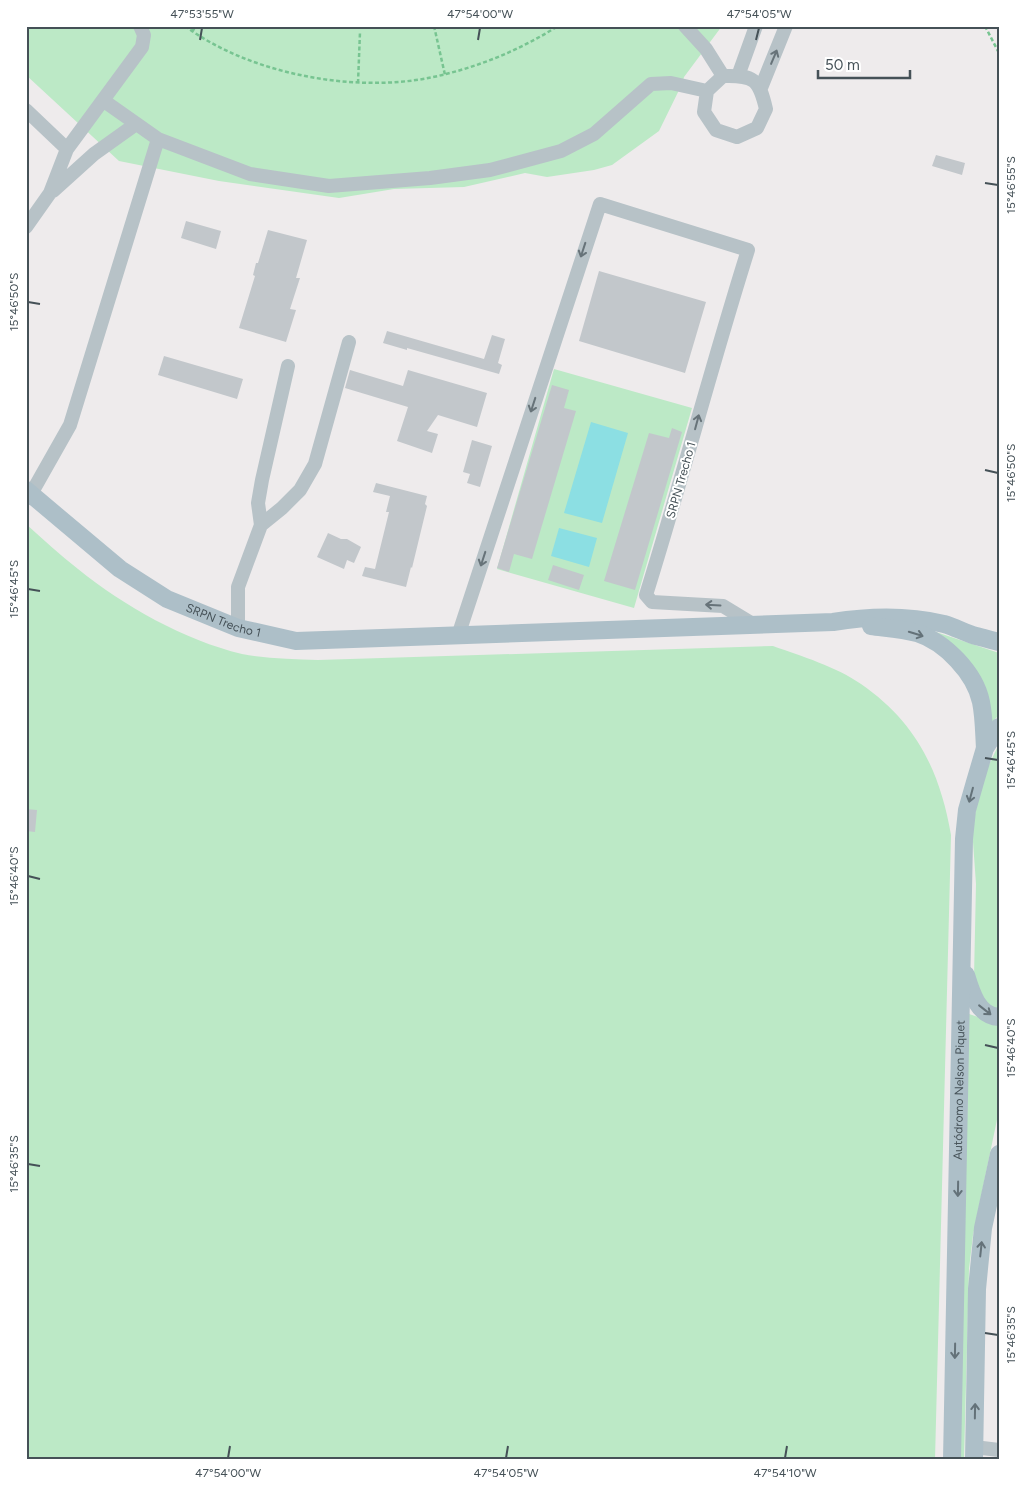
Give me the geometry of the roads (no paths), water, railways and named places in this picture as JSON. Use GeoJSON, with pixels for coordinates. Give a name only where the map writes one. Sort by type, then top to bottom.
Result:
{"type":"FeatureCollection","features":[{"type":"Feature","properties":{"kind":"main road","name":"SRPN Trecho 1"},"geometry":{"type":"LineString","coordinates":[[28,495],[120,569],[166,599],[238,628],[296,642],[756,626],[833,622],[887,616],[917,618],[999,642]]}},
{"type":"Feature","properties":{"kind":"main road","name":"SRPN Trecho 1"},"geometry":{"type":"LineString","coordinates":[[833,622],[868,625],[910,632],[939,644],[958,660],[972,679],[981,700],[985,748]]}},
{"type":"Feature","properties":{"kind":"main road","name":"Autódromo Nelson Piquet"},"geometry":{"type":"LineString","coordinates":[[952,1460],[963,866],[967,810],[985,748],[999,727]]}},
{"type":"Feature","properties":{"kind":"main road"},"geometry":{"type":"LineString","coordinates":[[962,965],[979,1007],[994,1017],[999,1017]]}},
{"type":"Feature","properties":{"kind":"main road"},"geometry":{"type":"LineString","coordinates":[[974,1453],[977,1289],[983,1228],[993,1204],[999,1154]]}},
{"type":"Feature","properties":{"kind":"lane"},"geometry":{"type":"LineString","coordinates":[[50,193],[67,149],[142,47],[144,35],[140,26]]}},
{"type":"Feature","properties":{"kind":"lane"},"geometry":{"type":"LineString","coordinates":[[684,26],[706,49],[723,76]]}},
{"type":"Feature","properties":{"kind":"lane"},"geometry":{"type":"LineString","coordinates":[[738,76],[756,26]]}},
{"type":"Feature","properties":{"kind":"lane"},"geometry":{"type":"LineString","coordinates":[[761,88],[786,26]]}},
{"type":"Feature","properties":{"kind":"lane"},"geometry":{"type":"LineString","coordinates":[[723,76],[738,76],[751,79],[761,88],[766,109],[757,128],[737,136],[716,130],[704,112],[707,91],[723,76]]}},
{"type":"Feature","properties":{"kind":"lane"},"geometry":{"type":"LineString","coordinates":[[104,101],[158,139],[250,174],[329,186],[430,178],[490,170],[561,151],[594,134],[651,84],[671,84],[707,91]]}},
{"type":"Feature","properties":{"kind":"lane"},"geometry":{"type":"LineString","coordinates":[[26,110],[67,149]]}},
{"type":"Feature","properties":{"kind":"lane"},"geometry":{"type":"LineString","coordinates":[[26,227],[50,193],[94,154],[136,124]]}},
{"type":"Feature","properties":{"kind":"lane"},"geometry":{"type":"LineString","coordinates":[[28,495],[70,425],[158,139]]}},
{"type":"Feature","properties":{"kind":"lane","name":"SRPN Trecho 1"},"geometry":{"type":"LineString","coordinates":[[458,636],[600,204],[748,250],[718,346],[672,512],[646,595],[652,602],[723,606],[756,626]]}},
{"type":"Feature","properties":{"kind":"lane"},"geometry":{"type":"LineString","coordinates":[[261,525],[300,490],[315,464],[349,342]]}},
{"type":"Feature","properties":{"kind":"lane"},"geometry":{"type":"LineString","coordinates":[[238,628],[238,587],[261,525],[258,503],[288,366]]}},
{"type":"Feature","properties":{"kind":"lane"},"geometry":{"type":"LineString","coordinates":[[974,1453],[999,1450]]}},
{"type":"Feature","properties":{"kind":"water"},"geometry":{"type":"Polygon","coordinates":[[[591,422],[628,433],[602,523],[564,513],[591,422]]]}},
{"type":"Feature","properties":{"kind":"water"},"geometry":{"type":"Polygon","coordinates":[[[559,528],[597,538],[589,567],[551,556],[559,528]]]}}]}
